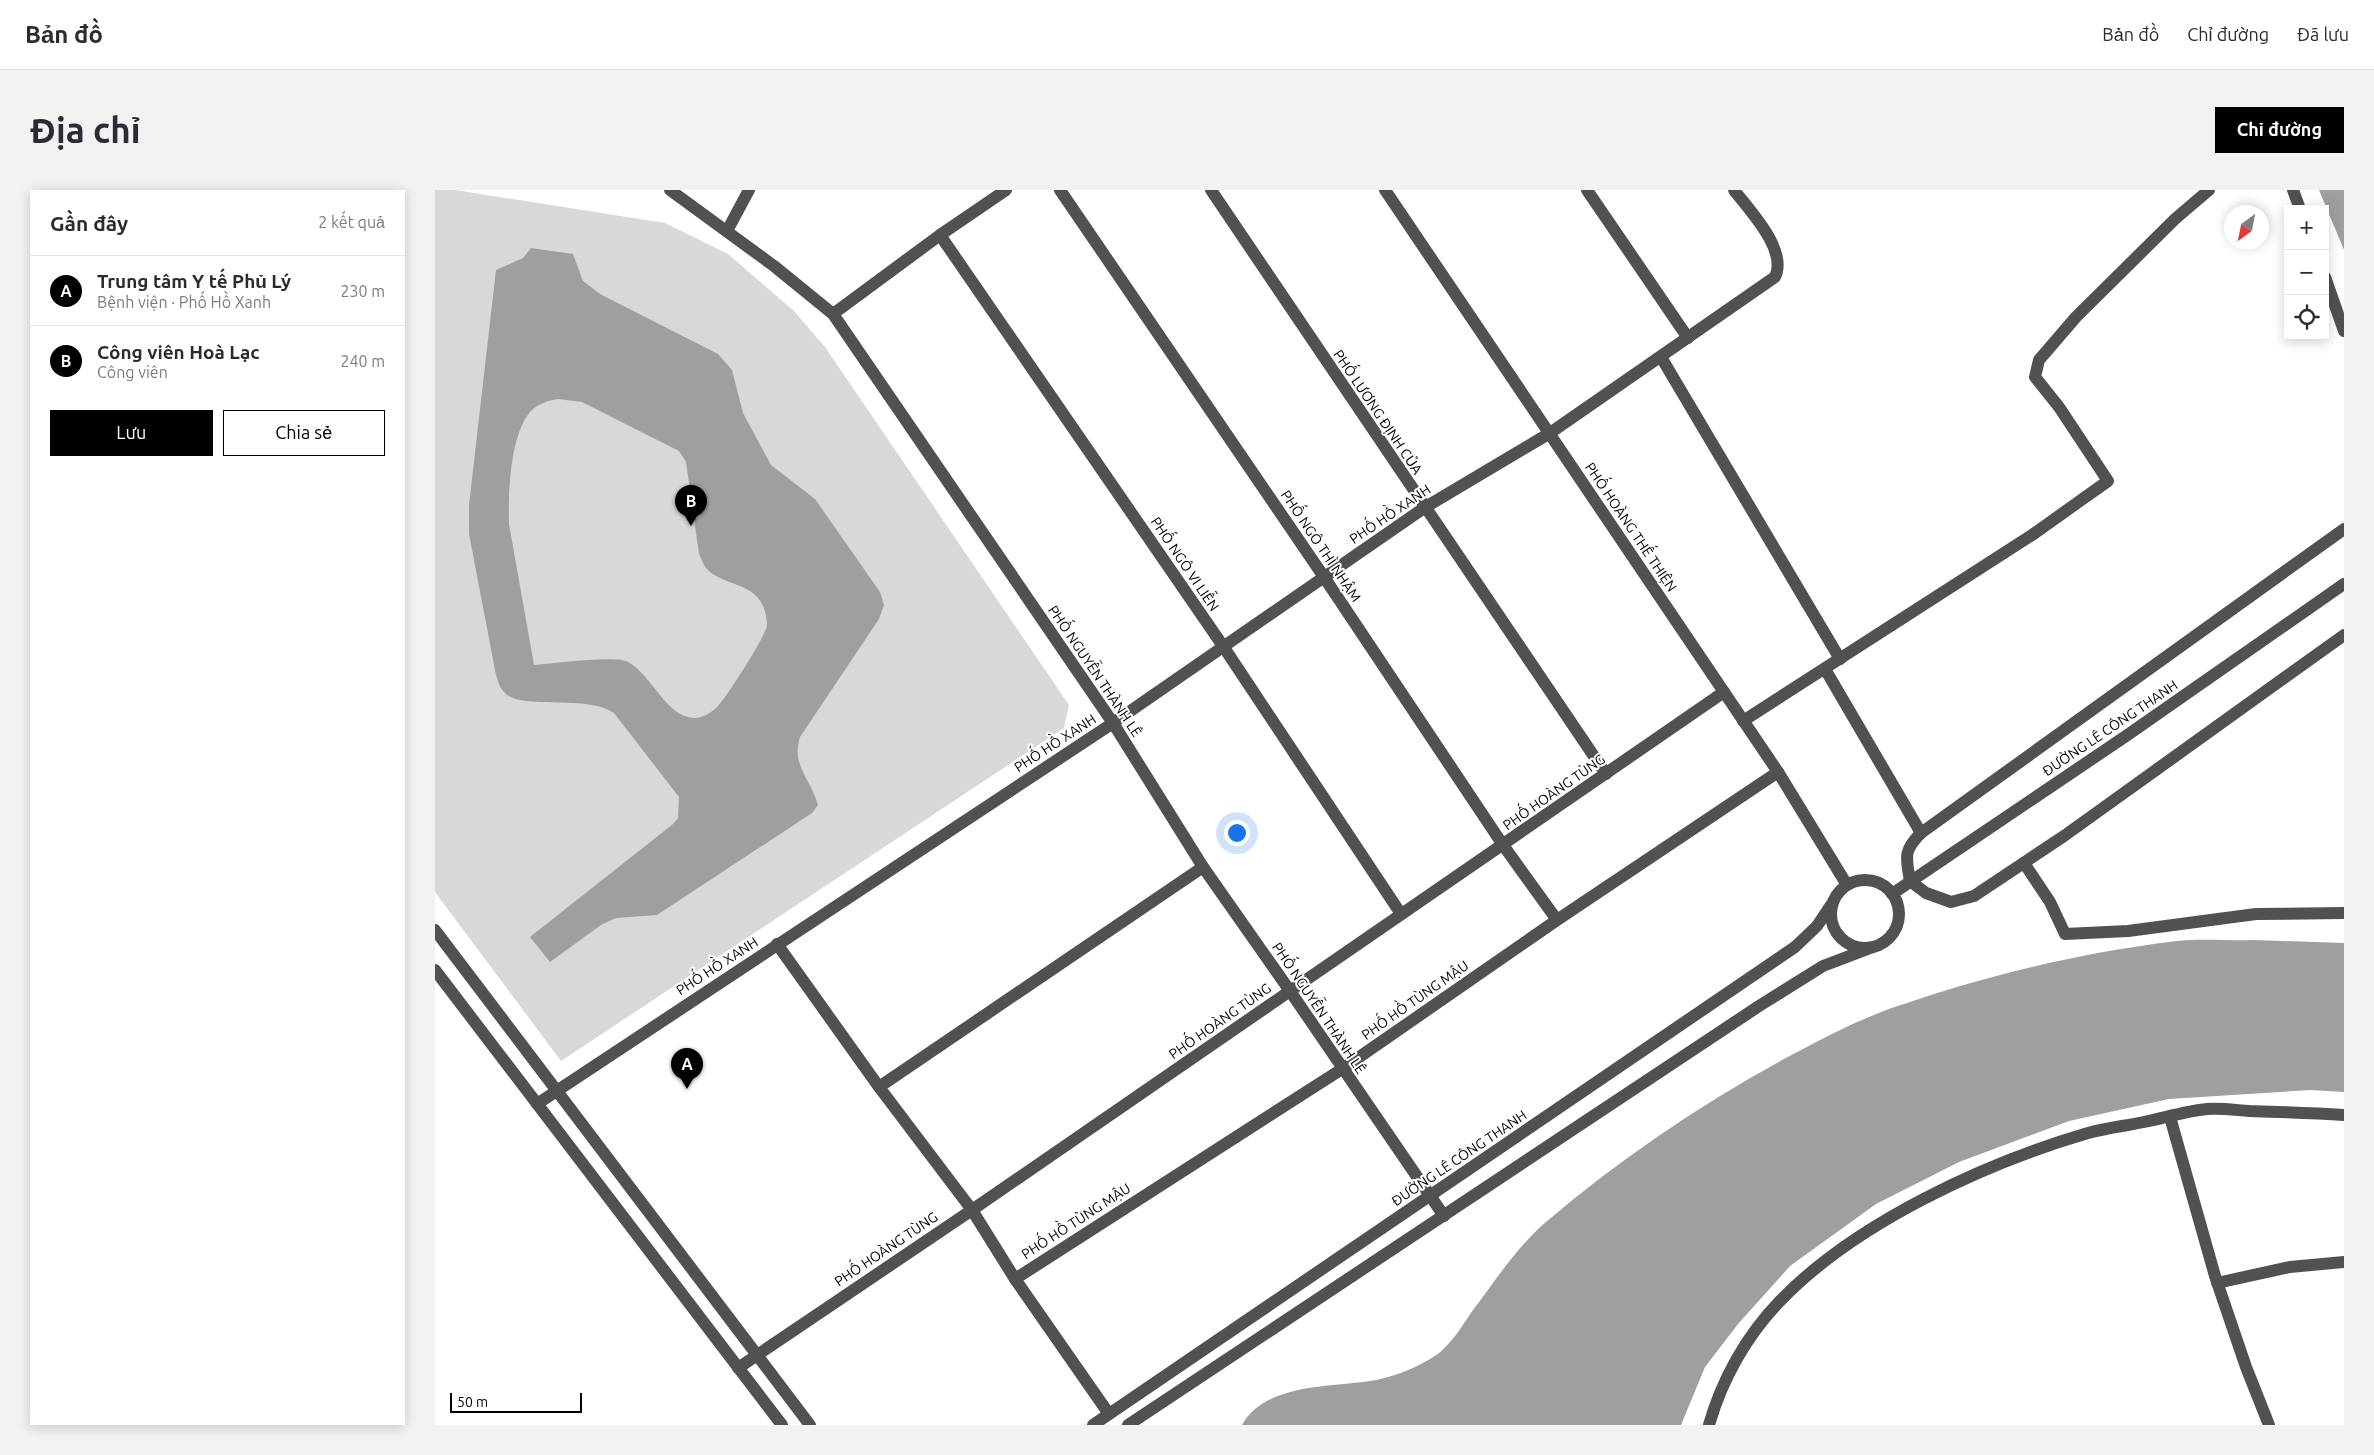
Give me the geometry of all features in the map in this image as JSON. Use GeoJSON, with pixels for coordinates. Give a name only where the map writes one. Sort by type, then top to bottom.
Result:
{"type":"FeatureCollection","features":[{"type":"Feature","properties":{"kind":"street","name":"PHỐ NGUYỄN THÀNH LÊ"},"geometry":{"type":"LineString","coordinates":[[671,190],[833,314],[1113,723],[1203,867],[1444,1216]]}},
{"type":"Feature","properties":{"kind":"street"},"geometry":{"type":"LineString","coordinates":[[727,231],[749,190]]}},
{"type":"Feature","properties":{"kind":"street"},"geometry":{"type":"LineString","coordinates":[[833,314],[940,235],[1006,190]]}},
{"type":"Feature","properties":{"kind":"street","name":"PHỐ NGÔ THÌ NHẬM"},"geometry":{"type":"LineString","coordinates":[[1060,190],[1324,577],[1503,845],[1557,920]]}},
{"type":"Feature","properties":{"kind":"street","name":"PHỐ LƯƠNG ĐỊNH CỦA"},"geometry":{"type":"LineString","coordinates":[[1211,190],[1424,508],[1606,774]]}},
{"type":"Feature","properties":{"kind":"street","name":"PHỐ HOÀNG THẾ THIỆN"},"geometry":{"type":"LineString","coordinates":[[1385,190],[1778,772],[1847,885]]}},
{"type":"Feature","properties":{"kind":"street"},"geometry":{"type":"LineString","coordinates":[[1587,190],[1688,338]]}},
{"type":"Feature","properties":{"kind":"street","name":"PHỐ HỒ XANH"},"geometry":{"type":"LineString","coordinates":[[537,1104],[1113,723],[1424,508],[1550,433],[1775,277],[1778,271],[1778,263],[1772,243],[1734,190]]}},
{"type":"Feature","properties":{"kind":"street"},"geometry":{"type":"LineString","coordinates":[[1743,721],[2032,535],[2108,480],[2059,407],[2035,378],[2039,360],[2090,303],[2175,219],[2209,190]]}},
{"type":"Feature","properties":{"kind":"street"},"geometry":{"type":"LineString","coordinates":[[2293,190],[2299,205]]}},
{"type":"Feature","properties":{"kind":"street","name":"PHỐ NGÔ VI LIỄN"},"geometry":{"type":"LineString","coordinates":[[940,235],[1223,646],[1401,914]]}},
{"type":"Feature","properties":{"kind":"street"},"geometry":{"type":"LineString","coordinates":[[2329,288],[2344,331]]}},
{"type":"Feature","properties":{"kind":"street"},"geometry":{"type":"LineString","coordinates":[[1661,357],[1840,659]]}},
{"type":"Feature","properties":{"kind":"street"},"geometry":{"type":"LineString","coordinates":[[2344,529],[1921,833],[1910,844],[1906,855],[1910,880],[1925,893],[1951,902],[1974,896],[2024,863],[2344,635]]}},
{"type":"Feature","properties":{"kind":"street","name":"ĐƯỜNG LÊ CÔNG THANH"},"geometry":{"type":"LineString","coordinates":[[1892,894],[2344,584]]}},
{"type":"Feature","properties":{"kind":"street"},"geometry":{"type":"LineString","coordinates":[[1825,669],[1921,833]]}},
{"type":"Feature","properties":{"kind":"street","name":"PHỐ HOÀNG TÙNG"},"geometry":{"type":"LineString","coordinates":[[738,1368],[755,1354],[972,1210],[1724,692]]}},
{"type":"Feature","properties":{"kind":"street","name":"PHỐ HỒ TÙNG MẬU"},"geometry":{"type":"LineString","coordinates":[[1015,1279],[1342,1068],[1557,920],[1778,772]]}},
{"type":"Feature","properties":{"kind":"street"},"geometry":{"type":"LineString","coordinates":[[2024,863],[2050,902],[2065,934],[2128,931],[2256,914],[2344,913]]}},
{"type":"Feature","properties":{"kind":"street"},"geometry":{"type":"LineString","coordinates":[[879,1087],[1203,867]]}},
{"type":"Feature","properties":{"kind":"street"},"geometry":{"type":"LineString","coordinates":[[1128,1425],[1823,966],[1884,942],[1897,925],[1899,914],[1896,898],[1885,886],[1875,881],[1865,880],[1847,885],[1836,894],[1831,905],[1831,917],[1834,928],[1841,938],[1861,948],[1873,946]]}},
{"type":"Feature","properties":{"kind":"street","name":"ĐƯỜNG LÊ CÔNG THANH"},"geometry":{"type":"LineString","coordinates":[[1093,1425],[1795,947],[1817,926],[1831,905]]}},
{"type":"Feature","properties":{"kind":"street"},"geometry":{"type":"LineString","coordinates":[[435,930],[810,1425]]}},
{"type":"Feature","properties":{"kind":"street"},"geometry":{"type":"LineString","coordinates":[[777,944],[879,1087],[972,1210],[1015,1279],[1109,1414]]}},
{"type":"Feature","properties":{"kind":"street"},"geometry":{"type":"LineString","coordinates":[[435,970],[782,1425]]}},
{"type":"Feature","properties":{"kind":"street"},"geometry":{"type":"LineString","coordinates":[[1709,1425],[1729,1370],[1780,1300],[1828,1259],[1875,1226],[1997,1164],[2089,1133],[2207,1109],[2344,1115]]}},
{"type":"Feature","properties":{"kind":"street"},"geometry":{"type":"LineString","coordinates":[[2171,1116],[2217,1283],[2246,1367],[2269,1425]]}},
{"type":"Feature","properties":{"kind":"street"},"geometry":{"type":"LineString","coordinates":[[2217,1283],[2290,1267],[2344,1262]]}},
{"type":"Feature","properties":{"kind":"shaded area"},"geometry":{"type":"Polygon","coordinates":[[[435,190],[455,190],[665,223],[728,254],[794,311],[825,347],[1069,705],[1064,728],[561,1061],[435,892],[435,190]]]}},
{"type":"Feature","properties":{"kind":"shaded area"},"geometry":{"type":"Polygon","coordinates":[[[2319,190],[2344,190],[2344,250],[2329,214],[2329,205],[2325,205],[2319,190]]]}},
{"type":"Feature","properties":{"kind":"shaded area"},"geometry":{"type":"Polygon","coordinates":[[[531,248],[573,254],[583,281],[600,294],[718,354],[732,370],[743,413],[771,465],[815,499],[880,592],[884,605],[879,619],[800,737],[798,756],[800,764],[818,805],[812,813],[657,915],[616,918],[601,925],[550,962],[530,937],[673,824],[678,818],[679,797],[614,713],[602,707],[588,704],[515,699],[504,692],[495,670],[469,534],[469,505],[496,270],[523,258],[531,248]],[[558,399],[536,406],[523,422],[514,450],[510,481],[509,524],[534,665],[610,659],[628,662],[645,676],[675,711],[684,716],[694,718],[704,716],[715,709],[722,701],[753,654],[767,626],[765,611],[761,601],[754,594],[747,589],[721,579],[704,565],[699,554],[686,462],[679,451],[582,402],[558,399]]]}},
{"type":"Feature","properties":{"kind":"shaded area"},"geometry":{"type":"Polygon","coordinates":[[[2253,940],[2344,943],[2344,1092],[2310,1090],[2169,1099],[2069,1121],[1959,1162],[1876,1204],[1790,1266],[1738,1324],[1705,1367],[1681,1425],[1242,1425],[1252,1412],[1266,1402],[1282,1395],[1299,1390],[1386,1378],[1416,1367],[1438,1354],[1457,1333],[1473,1309],[1519,1250],[1536,1231],[1576,1197],[1638,1150],[1702,1107],[1769,1067],[1840,1030],[1891,1008],[1970,983],[2039,965],[2108,951],[2177,941],[2253,940]]]}},
{"type":"Feature","properties":{"kind":"place","name":"Công viên Hoà Lạc"},"geometry":{"type":"Point","coordinates":[691,526]}},
{"type":"Feature","properties":{"kind":"place","name":"Trung tâm Y tế Phủ Lý"},"geometry":{"type":"Point","coordinates":[687,1089]}}]}
